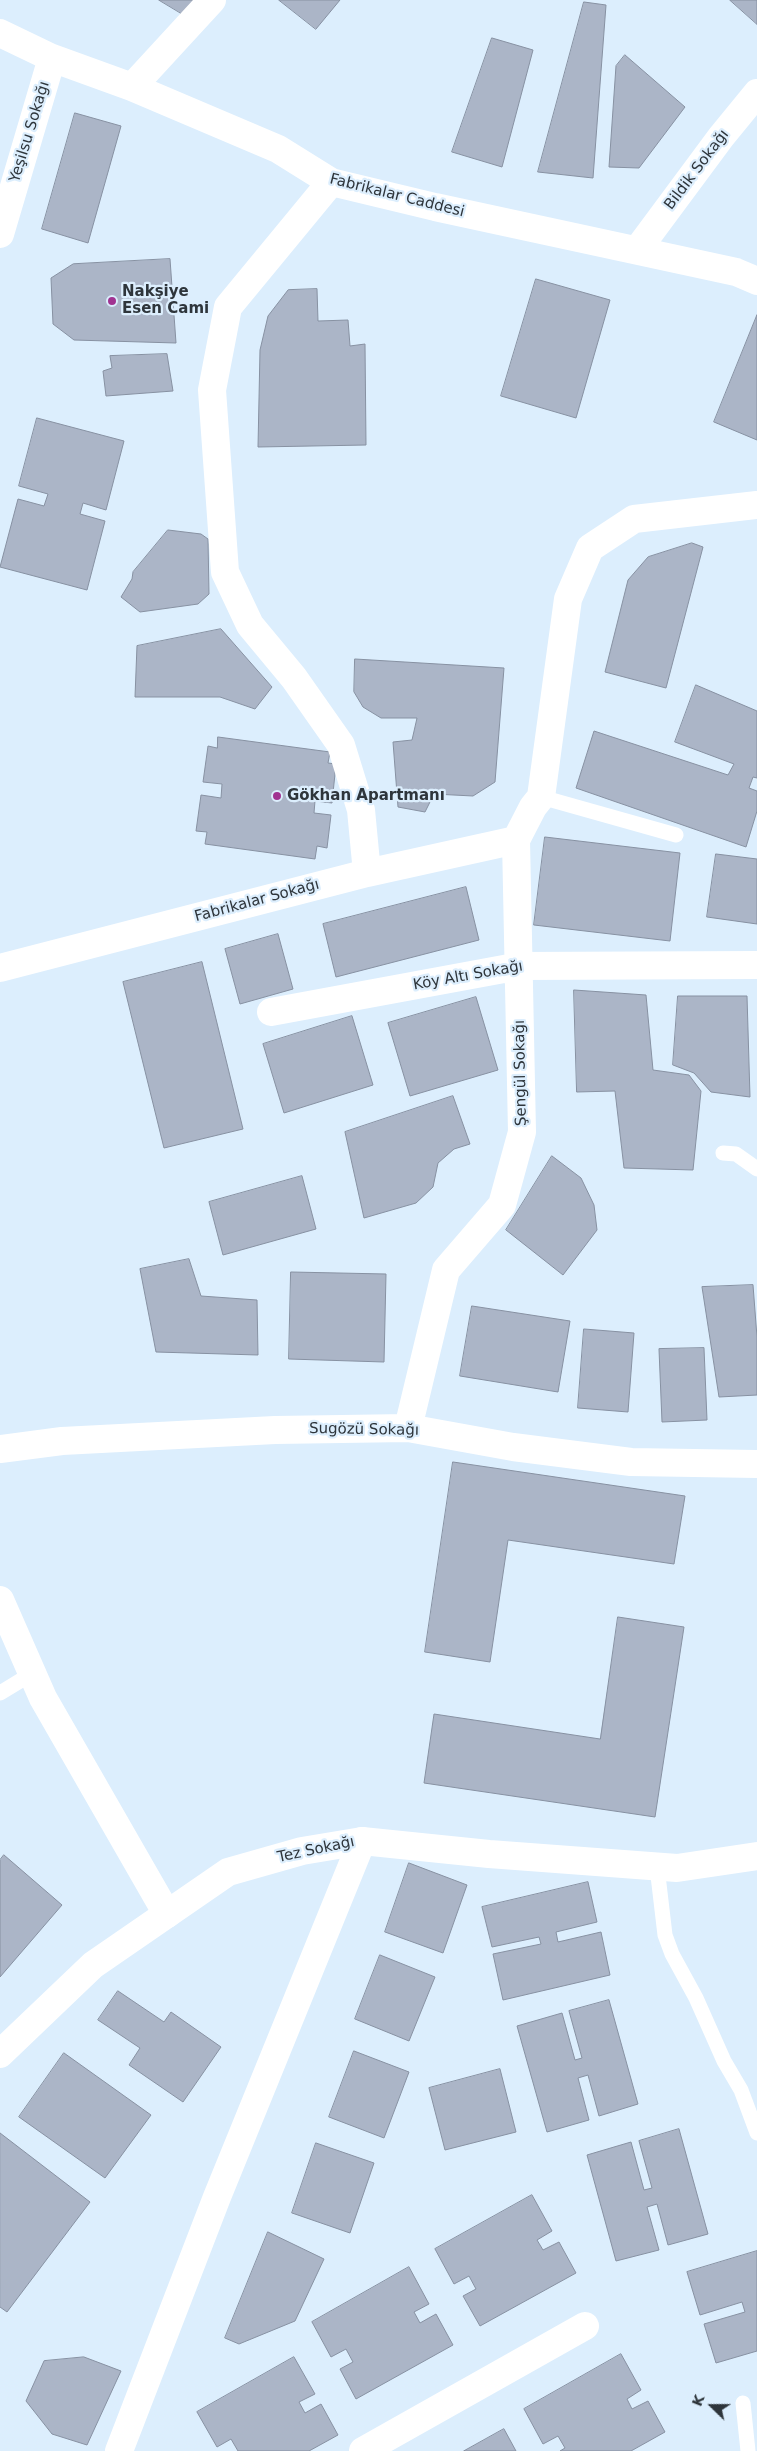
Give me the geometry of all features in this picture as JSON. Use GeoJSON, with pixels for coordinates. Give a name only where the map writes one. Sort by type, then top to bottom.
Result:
{"type":"FeatureCollection","features":[{"type":"Feature","properties":{"kind":"street"},"geometry":{"type":"LineString","coordinates":[[132,87],[212,0]]}},
{"type":"Feature","properties":{"kind":"street","name":"Fabrikalar Caddesi"},"geometry":{"type":"LineString","coordinates":[[0,33],[52,58],[132,87],[278,149],[331,182],[435,207],[638,249],[736,272],[757,281]]}},
{"type":"Feature","properties":{"kind":"street","name":"Yeşilsu Sokağı"},"geometry":{"type":"LineString","coordinates":[[0,234],[52,58]]}},
{"type":"Feature","properties":{"kind":"street","name":"Bildik Sokağı"},"geometry":{"type":"LineString","coordinates":[[638,249],[721,137],[757,92]]}},
{"type":"Feature","properties":{"kind":"street"},"geometry":{"type":"LineString","coordinates":[[331,182],[228,307],[212,390],[226,572],[250,625],[294,678],[341,745],[361,810],[366,873]]}},
{"type":"Feature","properties":{"kind":"street"},"geometry":{"type":"LineString","coordinates":[[516,840],[533,807],[542,797],[568,599],[590,548],[634,519],[757,506]]}},
{"type":"Feature","properties":{"kind":"street","name":"Fabrikalar Sokağı"},"geometry":{"type":"LineString","coordinates":[[0,968],[366,873],[516,840]]}},
{"type":"Feature","properties":{"kind":"street","name":"Şengül Sokağı"},"geometry":{"type":"LineString","coordinates":[[408,1428],[446,1270],[502,1205],[522,1132],[516,840]]}},
{"type":"Feature","properties":{"kind":"street","name":"Köy Altı Sokağı"},"geometry":{"type":"LineString","coordinates":[[271,1012],[520,966],[757,965]]}},
{"type":"Feature","properties":{"kind":"street","name":"Sugözü Sokağı"},"geometry":{"type":"LineString","coordinates":[[0,1449],[62,1441],[275,1430],[408,1428],[513,1447],[631,1462],[757,1464]]}},
{"type":"Feature","properties":{"kind":"street"},"geometry":{"type":"LineString","coordinates":[[0,1600],[43,1698],[167,1914]]}},
{"type":"Feature","properties":{"kind":"street"},"geometry":{"type":"LineString","coordinates":[[119,2451],[217,2197],[362,1841]]}},
{"type":"Feature","properties":{"kind":"street","name":"Tez Sokağı"},"geometry":{"type":"LineString","coordinates":[[0,2054],[93,1965],[228,1872],[302,1851],[362,1841],[677,1868],[757,1856]]}},
{"type":"Feature","properties":{"kind":"street"},"geometry":{"type":"LineString","coordinates":[[363,2451],[584,2326]]}},
{"type":"Feature","properties":{"kind":"lane"},"geometry":{"type":"LineString","coordinates":[[542,797],[676,835]]}},
{"type":"Feature","properties":{"kind":"lane"},"geometry":{"type":"LineString","coordinates":[[722,1153],[736,1154],[757,1168]]}},
{"type":"Feature","properties":{"kind":"lane"},"geometry":{"type":"LineString","coordinates":[[0,1693],[33,1673]]}},
{"type":"Feature","properties":{"kind":"lane"},"geometry":{"type":"LineString","coordinates":[[657,1867],[665,1936],[672,1954],[696,1998],[724,2061],[741,2090],[757,2133]]}},
{"type":"Feature","properties":{"kind":"lane"},"geometry":{"type":"LineString","coordinates":[[743,2403],[748,2451]]}},
{"type":"Feature","properties":{"kind":"building"},"geometry":{"type":"Polygon","coordinates":[[[159,0],[196,0],[186,16],[159,0]]]}},
{"type":"Feature","properties":{"kind":"building"},"geometry":{"type":"Polygon","coordinates":[[[279,0],[340,0],[316,29],[279,0]]]}},
{"type":"Feature","properties":{"kind":"building"},"geometry":{"type":"Polygon","coordinates":[[[730,0],[757,0],[757,24],[730,0]]]}},
{"type":"Feature","properties":{"kind":"building"},"geometry":{"type":"Polygon","coordinates":[[[584,2],[606,5],[593,178],[538,172],[584,2]]]}},
{"type":"Feature","properties":{"kind":"building"},"geometry":{"type":"Polygon","coordinates":[[[492,38],[533,50],[502,167],[452,152],[492,38]]]}},
{"type":"Feature","properties":{"kind":"building"},"geometry":{"type":"Polygon","coordinates":[[[625,55],[685,107],[639,168],[609,167],[616,66],[625,55]]]}},
{"type":"Feature","properties":{"kind":"building"},"geometry":{"type":"Polygon","coordinates":[[[75,113],[121,126],[88,243],[42,229],[75,113]]]}},
{"type":"Feature","properties":{"kind":"building","name":"Nakşiye Esen Cami"},"geometry":{"type":"Polygon","coordinates":[[[170,259],[176,343],[74,340],[53,324],[51,278],[73,264],[170,259]]]}},
{"type":"Feature","properties":{"kind":"building"},"geometry":{"type":"Polygon","coordinates":[[[536,279],[610,300],[576,418],[501,396],[536,279]]]}},
{"type":"Feature","properties":{"kind":"building"},"geometry":{"type":"Polygon","coordinates":[[[317,289],[318,321],[348,320],[350,346],[365,344],[366,445],[258,447],[260,350],[268,316],[288,290],[317,289]]]}},
{"type":"Feature","properties":{"kind":"building"},"geometry":{"type":"Polygon","coordinates":[[[757,315],[757,440],[714,422],[757,315]]]}},
{"type":"Feature","properties":{"kind":"building"},"geometry":{"type":"Polygon","coordinates":[[[167,354],[173,391],[106,396],[103,371],[112,368],[110,356],[167,354]]]}},
{"type":"Feature","properties":{"kind":"building"},"geometry":{"type":"Polygon","coordinates":[[[37,418],[124,441],[106,510],[83,503],[80,514],[105,521],[87,590],[0,567],[18,499],[44,506],[48,494],[19,486],[37,418]]]}},
{"type":"Feature","properties":{"kind":"building"},"geometry":{"type":"Polygon","coordinates":[[[168,530],[201,534],[208,539],[209,594],[198,604],[140,612],[121,597],[132,579],[133,572],[168,530]]]}},
{"type":"Feature","properties":{"kind":"building"},"geometry":{"type":"Polygon","coordinates":[[[692,543],[703,547],[666,688],[605,672],[628,580],[648,557],[692,543]]]}},
{"type":"Feature","properties":{"kind":"building"},"geometry":{"type":"Polygon","coordinates":[[[221,629],[272,687],[255,709],[220,697],[135,697],[137,646],[221,629]]]}},
{"type":"Feature","properties":{"kind":"building"},"geometry":{"type":"Polygon","coordinates":[[[355,659],[504,668],[495,782],[473,796],[434,794],[425,812],[398,807],[393,742],[412,740],[417,718],[381,718],[363,707],[354,692],[355,659]]]}},
{"type":"Feature","properties":{"kind":"building"},"geometry":{"type":"Polygon","coordinates":[[[696,685],[757,711],[757,778],[753,777],[749,788],[757,791],[757,811],[746,847],[576,788],[594,731],[728,775],[734,764],[675,742],[696,685]]]}},
{"type":"Feature","properties":{"kind":"building","name":"Gökhan Apartmanı"},"geometry":{"type":"Polygon","coordinates":[[[218,737],[330,752],[328,763],[336,764],[332,803],[315,801],[314,813],[331,815],[327,848],[317,846],[315,859],[205,844],[207,832],[196,831],[201,795],[221,798],[222,784],[203,782],[208,746],[217,748],[218,737]]]}},
{"type":"Feature","properties":{"kind":"building"},"geometry":{"type":"Polygon","coordinates":[[[545,837],[680,853],[670,941],[534,925],[545,837]]]}},
{"type":"Feature","properties":{"kind":"building"},"geometry":{"type":"Polygon","coordinates":[[[716,854],[757,859],[757,924],[707,917],[716,854]]]}},
{"type":"Feature","properties":{"kind":"building"},"geometry":{"type":"Polygon","coordinates":[[[466,887],[479,940],[336,977],[323,924],[466,887]]]}},
{"type":"Feature","properties":{"kind":"building"},"geometry":{"type":"Polygon","coordinates":[[[278,934],[293,989],[240,1004],[225,949],[278,934]]]}},
{"type":"Feature","properties":{"kind":"building"},"geometry":{"type":"Polygon","coordinates":[[[202,962],[243,1129],[164,1148],[123,982],[202,962]]]}},
{"type":"Feature","properties":{"kind":"building"},"geometry":{"type":"Polygon","coordinates":[[[574,990],[646,995],[653,1070],[689,1075],[701,1091],[693,1170],[624,1168],[615,1091],[577,1092],[574,990]]]}},
{"type":"Feature","properties":{"kind":"building"},"geometry":{"type":"Polygon","coordinates":[[[678,996],[747,996],[750,1097],[711,1092],[694,1073],[673,1065],[678,996]]]}},
{"type":"Feature","properties":{"kind":"building"},"geometry":{"type":"Polygon","coordinates":[[[476,997],[498,1070],[410,1096],[388,1023],[476,997]]]}},
{"type":"Feature","properties":{"kind":"building"},"geometry":{"type":"Polygon","coordinates":[[[352,1016],[373,1085],[284,1113],[263,1044],[352,1016]]]}},
{"type":"Feature","properties":{"kind":"building"},"geometry":{"type":"Polygon","coordinates":[[[453,1096],[470,1144],[454,1149],[438,1163],[433,1187],[416,1203],[364,1218],[345,1132],[453,1096]]]}},
{"type":"Feature","properties":{"kind":"building"},"geometry":{"type":"Polygon","coordinates":[[[552,1156],[581,1178],[594,1205],[597,1230],[563,1275],[506,1230],[552,1156]]]}},
{"type":"Feature","properties":{"kind":"building"},"geometry":{"type":"Polygon","coordinates":[[[302,1176],[316,1229],[223,1255],[209,1202],[302,1176]]]}},
{"type":"Feature","properties":{"kind":"building"},"geometry":{"type":"Polygon","coordinates":[[[189,1259],[201,1296],[257,1300],[258,1355],[156,1352],[140,1269],[189,1259]]]}},
{"type":"Feature","properties":{"kind":"building"},"geometry":{"type":"Polygon","coordinates":[[[291,1272],[386,1274],[384,1362],[289,1359],[291,1272]]]}},
{"type":"Feature","properties":{"kind":"building"},"geometry":{"type":"Polygon","coordinates":[[[753,1285],[757,1337],[757,1395],[719,1397],[702,1287],[753,1285]]]}},
{"type":"Feature","properties":{"kind":"building"},"geometry":{"type":"Polygon","coordinates":[[[472,1306],[570,1321],[558,1392],[460,1376],[472,1306]]]}},
{"type":"Feature","properties":{"kind":"building"},"geometry":{"type":"Polygon","coordinates":[[[584,1329],[634,1333],[628,1412],[578,1408],[584,1329]]]}},
{"type":"Feature","properties":{"kind":"building"},"geometry":{"type":"Polygon","coordinates":[[[704,1348],[707,1420],[662,1422],[659,1349],[704,1348]]]}},
{"type":"Feature","properties":{"kind":"building"},"geometry":{"type":"Polygon","coordinates":[[[453,1462],[685,1496],[674,1564],[508,1540],[490,1662],[425,1652],[453,1462]]]}},
{"type":"Feature","properties":{"kind":"building"},"geometry":{"type":"Polygon","coordinates":[[[618,1617],[684,1627],[655,1817],[424,1783],[434,1714],[600,1739],[618,1617]]]}},
{"type":"Feature","properties":{"kind":"building"},"geometry":{"type":"Polygon","coordinates":[[[4,1855],[62,1905],[0,1977],[0,1860],[4,1855]]]}},
{"type":"Feature","properties":{"kind":"building"},"geometry":{"type":"Polygon","coordinates":[[[409,1863],[467,1885],[443,1953],[385,1932],[409,1863]]]}},
{"type":"Feature","properties":{"kind":"building"},"geometry":{"type":"Polygon","coordinates":[[[588,1882],[597,1922],[556,1932],[558,1942],[601,1932],[610,1975],[503,2000],[493,1954],[541,1944],[539,1937],[492,1947],[482,1907],[588,1882]]]}},
{"type":"Feature","properties":{"kind":"building"},"geometry":{"type":"Polygon","coordinates":[[[380,1955],[435,1977],[409,2041],[355,2019],[380,1955]]]}},
{"type":"Feature","properties":{"kind":"building"},"geometry":{"type":"Polygon","coordinates":[[[118,1991],[164,2022],[171,2012],[221,2047],[183,2102],[129,2065],[140,2048],[98,2020],[118,1991]]]}},
{"type":"Feature","properties":{"kind":"building"},"geometry":{"type":"Polygon","coordinates":[[[609,2000],[638,2104],[599,2116],[588,2075],[578,2078],[589,2120],[547,2132],[517,2026],[562,2013],[575,2060],[582,2058],[569,2011],[609,2000]]]}},
{"type":"Feature","properties":{"kind":"building"},"geometry":{"type":"Polygon","coordinates":[[[354,2051],[409,2072],[384,2138],[329,2117],[354,2051]]]}},
{"type":"Feature","properties":{"kind":"building"},"geometry":{"type":"Polygon","coordinates":[[[64,2053],[151,2115],[105,2178],[19,2117],[64,2053]]]}},
{"type":"Feature","properties":{"kind":"building"},"geometry":{"type":"Polygon","coordinates":[[[500,2069],[516,2132],[445,2150],[429,2088],[500,2069]]]}},
{"type":"Feature","properties":{"kind":"building"},"geometry":{"type":"Polygon","coordinates":[[[679,2129],[708,2234],[668,2245],[657,2204],[647,2207],[659,2250],[616,2261],[587,2155],[631,2142],[644,2190],[652,2188],[639,2141],[679,2129]]]}},
{"type":"Feature","properties":{"kind":"building"},"geometry":{"type":"Polygon","coordinates":[[[0,2133],[90,2202],[7,2312],[0,2307],[0,2133]]]}},
{"type":"Feature","properties":{"kind":"building"},"geometry":{"type":"Polygon","coordinates":[[[316,2143],[374,2163],[350,2233],[292,2213],[316,2143]]]}},
{"type":"Feature","properties":{"kind":"building"},"geometry":{"type":"Polygon","coordinates":[[[532,2195],[552,2231],[537,2240],[543,2250],[559,2242],[576,2273],[480,2326],[463,2296],[476,2289],[469,2276],[454,2284],[435,2249],[532,2195]]]}},
{"type":"Feature","properties":{"kind":"building"},"geometry":{"type":"Polygon","coordinates":[[[268,2232],[324,2259],[295,2321],[239,2344],[225,2338],[268,2232]]]}},
{"type":"Feature","properties":{"kind":"building"},"geometry":{"type":"Polygon","coordinates":[[[757,2251],[757,2351],[716,2363],[704,2324],[745,2312],[742,2302],[700,2315],[687,2272],[757,2251]]]}},
{"type":"Feature","properties":{"kind":"building"},"geometry":{"type":"Polygon","coordinates":[[[409,2267],[429,2304],[414,2312],[420,2323],[436,2314],[453,2345],[356,2399],[340,2369],[353,2362],[346,2349],[331,2357],[312,2322],[409,2267]]]}},
{"type":"Feature","properties":{"kind":"building"},"geometry":{"type":"Polygon","coordinates":[[[621,2354],[641,2390],[627,2399],[632,2409],[648,2401],[665,2432],[631,2451],[560,2451],[565,2448],[558,2436],[543,2444],[524,2409],[621,2354]]]}},
{"type":"Feature","properties":{"kind":"building"},"geometry":{"type":"Polygon","coordinates":[[[84,2357],[121,2371],[87,2445],[52,2434],[26,2401],[44,2361],[84,2357]]]}},
{"type":"Feature","properties":{"kind":"building"},"geometry":{"type":"Polygon","coordinates":[[[294,2357],[315,2394],[299,2402],[305,2413],[321,2404],[338,2435],[309,2451],[238,2451],[231,2439],[217,2447],[197,2412],[294,2357]]]}},
{"type":"Feature","properties":{"kind":"building"},"geometry":{"type":"Polygon","coordinates":[[[504,2429],[516,2451],[464,2451],[504,2429]]]}},
{"type":"Feature","properties":{"kind":"place","name":"Nakşiye Esen Cami"},"geometry":{"type":"Point","coordinates":[112,301]}},
{"type":"Feature","properties":{"kind":"place","name":"Gökhan Apartmanı"},"geometry":{"type":"Point","coordinates":[277,796]}}]}
